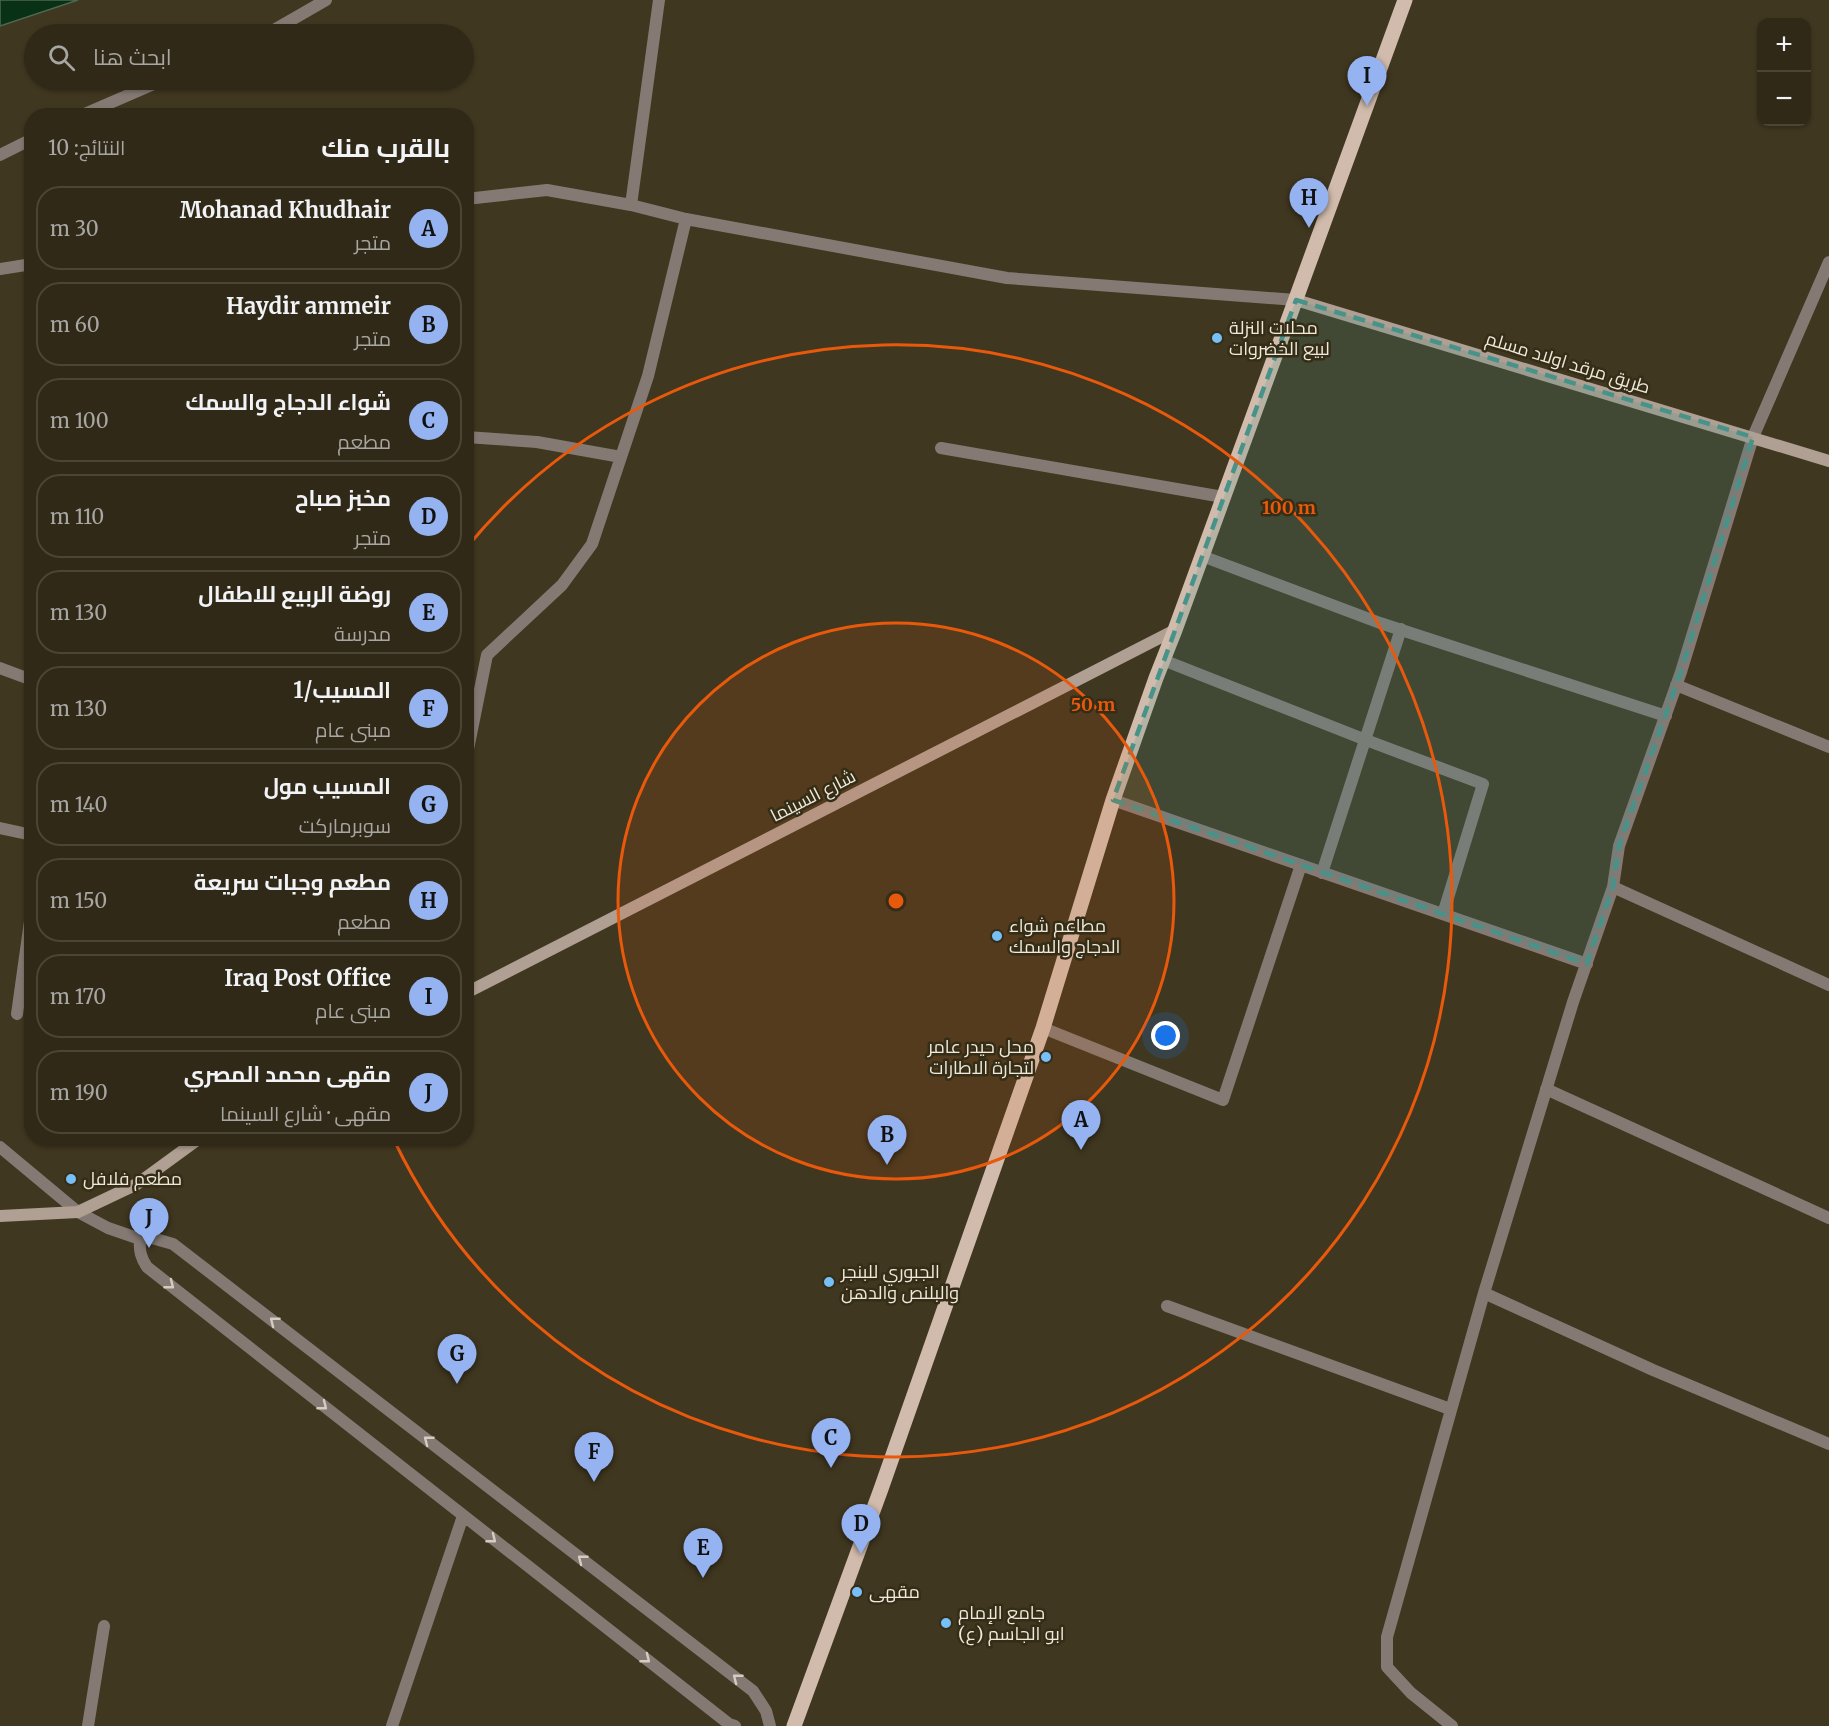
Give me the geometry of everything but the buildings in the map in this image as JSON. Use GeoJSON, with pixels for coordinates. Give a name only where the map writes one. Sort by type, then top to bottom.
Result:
{"type":"FeatureCollection","features":[{"type":"Feature","properties":{"kind":"main road"},"geometry":{"type":"LineString","coordinates":[[794,1726],[881,1489],[1043,1028],[1113,800],[1405,0]]}},
{"type":"Feature","properties":{"kind":"street"},"geometry":{"type":"LineString","coordinates":[[284,24],[326,0]]}},
{"type":"Feature","properties":{"kind":"street"},"geometry":{"type":"LineString","coordinates":[[631,205],[659,0]]}},
{"type":"Feature","properties":{"kind":"street"},"geometry":{"type":"LineString","coordinates":[[98,108],[140,90]]}},
{"type":"Feature","properties":{"kind":"street"},"geometry":{"type":"LineString","coordinates":[[0,155],[24,143]]}},
{"type":"Feature","properties":{"kind":"street"},"geometry":{"type":"LineString","coordinates":[[474,199],[547,190],[631,205],[686,219],[1007,278],[1296,300]]}},
{"type":"Feature","properties":{"kind":"street"},"geometry":{"type":"LineString","coordinates":[[474,719],[487,655],[562,585],[592,544],[648,376],[686,219]]}},
{"type":"Feature","properties":{"kind":"street"},"geometry":{"type":"LineString","coordinates":[[1452,1726],[1411,1694],[1387,1667],[1386,1637],[1484,1293],[1546,1089],[1613,887],[1619,846],[1666,716],[1753,437],[1829,262]]}},
{"type":"Feature","properties":{"kind":"street"},"geometry":{"type":"LineString","coordinates":[[0,269],[24,265]]}},
{"type":"Feature","properties":{"kind":"street","name":"طريق مرقد اولاد مسلم"},"geometry":{"type":"LineString","coordinates":[[1296,300],[1829,461]]}},
{"type":"Feature","properties":{"kind":"street"},"geometry":{"type":"LineString","coordinates":[[474,438],[537,442],[621,457]]}},
{"type":"Feature","properties":{"kind":"street"},"geometry":{"type":"LineString","coordinates":[[941,448],[1223,497]]}},
{"type":"Feature","properties":{"kind":"street"},"geometry":{"type":"LineString","coordinates":[[1202,556],[1401,629],[1666,716]]}},
{"type":"Feature","properties":{"kind":"street"},"geometry":{"type":"LineString","coordinates":[[1322,873],[1401,629]]}},
{"type":"Feature","properties":{"kind":"street","name":"شارع السينما"},"geometry":{"type":"LineString","coordinates":[[474,989],[1175,630]]}},
{"type":"Feature","properties":{"kind":"street"},"geometry":{"type":"LineString","coordinates":[[1163,660],[1483,784],[1443,914]]}},
{"type":"Feature","properties":{"kind":"street"},"geometry":{"type":"LineString","coordinates":[[0,668],[24,677]]}},
{"type":"Feature","properties":{"kind":"street"},"geometry":{"type":"LineString","coordinates":[[1676,685],[1829,747]]}},
{"type":"Feature","properties":{"kind":"street"},"geometry":{"type":"LineString","coordinates":[[1113,800],[1587,964]]}},
{"type":"Feature","properties":{"kind":"street"},"geometry":{"type":"LineString","coordinates":[[0,828],[24,833]]}},
{"type":"Feature","properties":{"kind":"street"},"geometry":{"type":"LineString","coordinates":[[1043,1028],[1223,1100],[1301,865]]}},
{"type":"Feature","properties":{"kind":"street"},"geometry":{"type":"LineString","coordinates":[[1613,887],[1829,985]]}},
{"type":"Feature","properties":{"kind":"street"},"geometry":{"type":"LineString","coordinates":[[17,1014],[24,964]]}},
{"type":"Feature","properties":{"kind":"street"},"geometry":{"type":"LineString","coordinates":[[1546,1089],[1829,1218]]}},
{"type":"Feature","properties":{"kind":"street"},"geometry":{"type":"LineString","coordinates":[[0,1216],[78,1212],[137,1184],[189,1146]]}},
{"type":"Feature","properties":{"kind":"street"},"geometry":{"type":"LineString","coordinates":[[0,1147],[78,1212],[108,1228],[140,1239],[152,1238],[173,1244],[743,1683],[760,1700],[766,1711],[768,1726]]}},
{"type":"Feature","properties":{"kind":"street"},"geometry":{"type":"LineString","coordinates":[[140,1239],[141,1258],[147,1267],[720,1717],[735,1726]]}},
{"type":"Feature","properties":{"kind":"street"},"geometry":{"type":"LineString","coordinates":[[1484,1293],[1653,1370],[1829,1444]]}},
{"type":"Feature","properties":{"kind":"street"},"geometry":{"type":"LineString","coordinates":[[1167,1306],[1450,1409]]}},
{"type":"Feature","properties":{"kind":"street"},"geometry":{"type":"LineString","coordinates":[[392,1726],[463,1516]]}},
{"type":"Feature","properties":{"kind":"street"},"geometry":{"type":"LineString","coordinates":[[88,1726],[104,1626]]}},
{"type":"Feature","properties":{"kind":"highlighted area"},"geometry":{"type":"Polygon","coordinates":[[[1296,300],[1753,437],[1681,672],[1619,846],[1613,887],[1587,964],[1113,800],[1296,300]]]}},
{"type":"Feature","properties":{"kind":"shaded area"},"geometry":{"type":"Polygon","coordinates":[[[0,0],[78,0],[0,26],[0,0]]]}},
{"type":"Feature","properties":{"kind":"place","name":"Iraq Post Office"},"geometry":{"type":"Point","coordinates":[1367,106]}},
{"type":"Feature","properties":{"kind":"place","name":"مطعم وجبات سريعة"},"geometry":{"type":"Point","coordinates":[1309,228]}},
{"type":"Feature","properties":{"kind":"place","name":"محلات النزلة لبيع الخضروات"},"geometry":{"type":"Point","coordinates":[1217,338]}},
{"type":"Feature","properties":{"kind":"place","name":"مطاعم شواء الدجاج والسمك"},"geometry":{"type":"Point","coordinates":[997,936]}},
{"type":"Feature","properties":{"kind":"place","name":"محل حيدر عامر لتجارة الاطارات"},"geometry":{"type":"Point","coordinates":[1046,1057]}},
{"type":"Feature","properties":{"kind":"place","name":"Mohanad Khudhair"},"geometry":{"type":"Point","coordinates":[1081,1150]}},
{"type":"Feature","properties":{"kind":"place","name":"Haydir ammeir"},"geometry":{"type":"Point","coordinates":[887,1165]}},
{"type":"Feature","properties":{"kind":"place","name":"مطعم فلافل"},"geometry":{"type":"Point","coordinates":[71,1179]}},
{"type":"Feature","properties":{"kind":"place","name":"مقهى محمد المصري"},"geometry":{"type":"Point","coordinates":[149,1248]}},
{"type":"Feature","properties":{"kind":"place","name":"الجبوري للبنجر والبلنص والدهن"},"geometry":{"type":"Point","coordinates":[829,1282]}},
{"type":"Feature","properties":{"kind":"place","name":"المسيب مول"},"geometry":{"type":"Point","coordinates":[457,1384]}},
{"type":"Feature","properties":{"kind":"place","name":"شواء الدجاج والسمك"},"geometry":{"type":"Point","coordinates":[831,1468]}},
{"type":"Feature","properties":{"kind":"place","name":"المسيب/1"},"geometry":{"type":"Point","coordinates":[594,1482]}},
{"type":"Feature","properties":{"kind":"place","name":"مخبز صباح"},"geometry":{"type":"Point","coordinates":[861,1554]}},
{"type":"Feature","properties":{"kind":"place","name":"روضة الربيع للاطفال"},"geometry":{"type":"Point","coordinates":[703,1578]}},
{"type":"Feature","properties":{"kind":"place","name":"مقهى"},"geometry":{"type":"Point","coordinates":[857,1592]}},
{"type":"Feature","properties":{"kind":"place","name":"جامع الإمام ابو الجاسم (ع)"},"geometry":{"type":"Point","coordinates":[946,1623]}}]}
